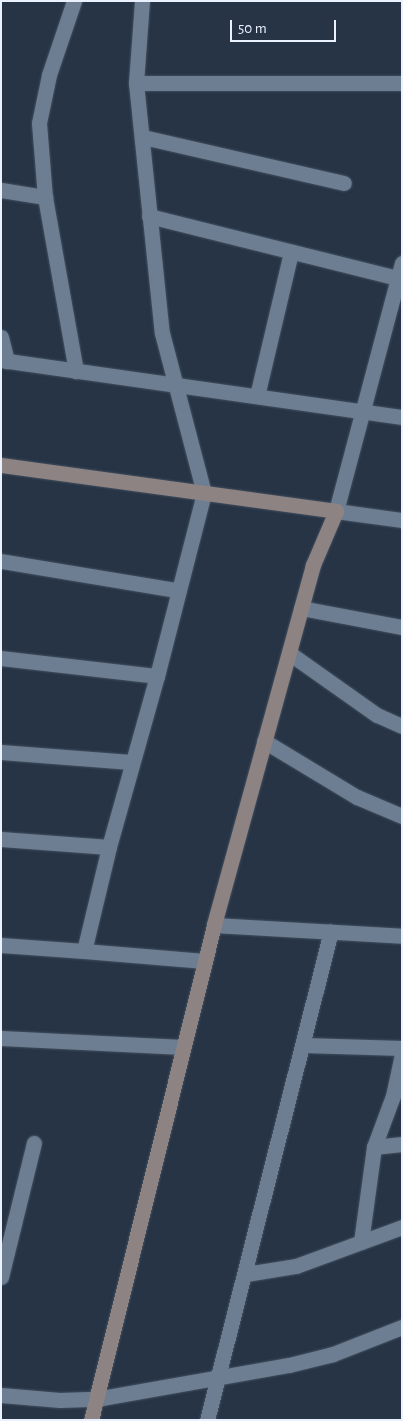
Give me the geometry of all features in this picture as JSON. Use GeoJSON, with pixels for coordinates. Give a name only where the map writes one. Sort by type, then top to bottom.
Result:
{"type":"FeatureCollection","features":[{"type":"Feature","properties":{"kind":"street"},"geometry":{"type":"LineString","coordinates":[[74,1],[42,102],[39,123],[45,197],[76,371]]}},
{"type":"Feature","properties":{"kind":"street"},"geometry":{"type":"LineString","coordinates":[[84,951],[131,762],[157,676],[177,590],[204,493],[174,384],[162,332],[136,83],[142,1]]}},
{"type":"Feature","properties":{"kind":"street"},"geometry":{"type":"LineString","coordinates":[[136,83],[402,83]]}},
{"type":"Feature","properties":{"kind":"street"},"geometry":{"type":"LineString","coordinates":[[143,137],[344,183]]}},
{"type":"Feature","properties":{"kind":"street"},"geometry":{"type":"LineString","coordinates":[[1,190],[45,197]]}},
{"type":"Feature","properties":{"kind":"street"},"geometry":{"type":"LineString","coordinates":[[149,216],[397,278]]}},
{"type":"Feature","properties":{"kind":"street"},"geometry":{"type":"LineString","coordinates":[[257,396],[291,252]]}},
{"type":"Feature","properties":{"kind":"street"},"geometry":{"type":"LineString","coordinates":[[91,1420],[214,925],[313,565],[336,511],[402,263]]}},
{"type":"Feature","properties":{"kind":"street"},"geometry":{"type":"LineString","coordinates":[[1,337],[4,361],[402,418]]}},
{"type":"Feature","properties":{"kind":"street"},"geometry":{"type":"LineString","coordinates":[[1,465],[402,520]]}},
{"type":"Feature","properties":{"kind":"street"},"geometry":{"type":"LineString","coordinates":[[1,561],[177,590]]}},
{"type":"Feature","properties":{"kind":"street"},"geometry":{"type":"LineString","coordinates":[[301,608],[402,627]]}},
{"type":"Feature","properties":{"kind":"street"},"geometry":{"type":"LineString","coordinates":[[289,653],[377,715],[402,726]]}},
{"type":"Feature","properties":{"kind":"street"},"geometry":{"type":"LineString","coordinates":[[1,658],[157,676]]}},
{"type":"Feature","properties":{"kind":"street"},"geometry":{"type":"LineString","coordinates":[[264,741],[357,797],[402,816]]}},
{"type":"Feature","properties":{"kind":"street"},"geometry":{"type":"LineString","coordinates":[[1,752],[131,762]]}},
{"type":"Feature","properties":{"kind":"street"},"geometry":{"type":"LineString","coordinates":[[1,839],[109,847]]}},
{"type":"Feature","properties":{"kind":"street"},"geometry":{"type":"LineString","coordinates":[[214,925],[402,936]]}},
{"type":"Feature","properties":{"kind":"street"},"geometry":{"type":"LineString","coordinates":[[207,1420],[246,1274],[331,931]]}},
{"type":"Feature","properties":{"kind":"street"},"geometry":{"type":"LineString","coordinates":[[1,945],[205,961]]}},
{"type":"Feature","properties":{"kind":"street"},"geometry":{"type":"LineString","coordinates":[[1,1038],[184,1047]]}},
{"type":"Feature","properties":{"kind":"street"},"geometry":{"type":"LineString","coordinates":[[303,1045],[402,1048]]}},
{"type":"Feature","properties":{"kind":"street"},"geometry":{"type":"LineString","coordinates":[[361,1242],[374,1147],[392,1096],[402,1054]]}},
{"type":"Feature","properties":{"kind":"street"},"geometry":{"type":"LineString","coordinates":[[1,1277],[6,1234],[34,1143]]}},
{"type":"Feature","properties":{"kind":"street"},"geometry":{"type":"LineString","coordinates":[[374,1147],[402,1144]]}},
{"type":"Feature","properties":{"kind":"street"},"geometry":{"type":"LineString","coordinates":[[246,1274],[296,1266],[402,1227]]}},
{"type":"Feature","properties":{"kind":"street"},"geometry":{"type":"LineString","coordinates":[[1,1395],[51,1400],[96,1399],[333,1354],[402,1326]]}}]}
